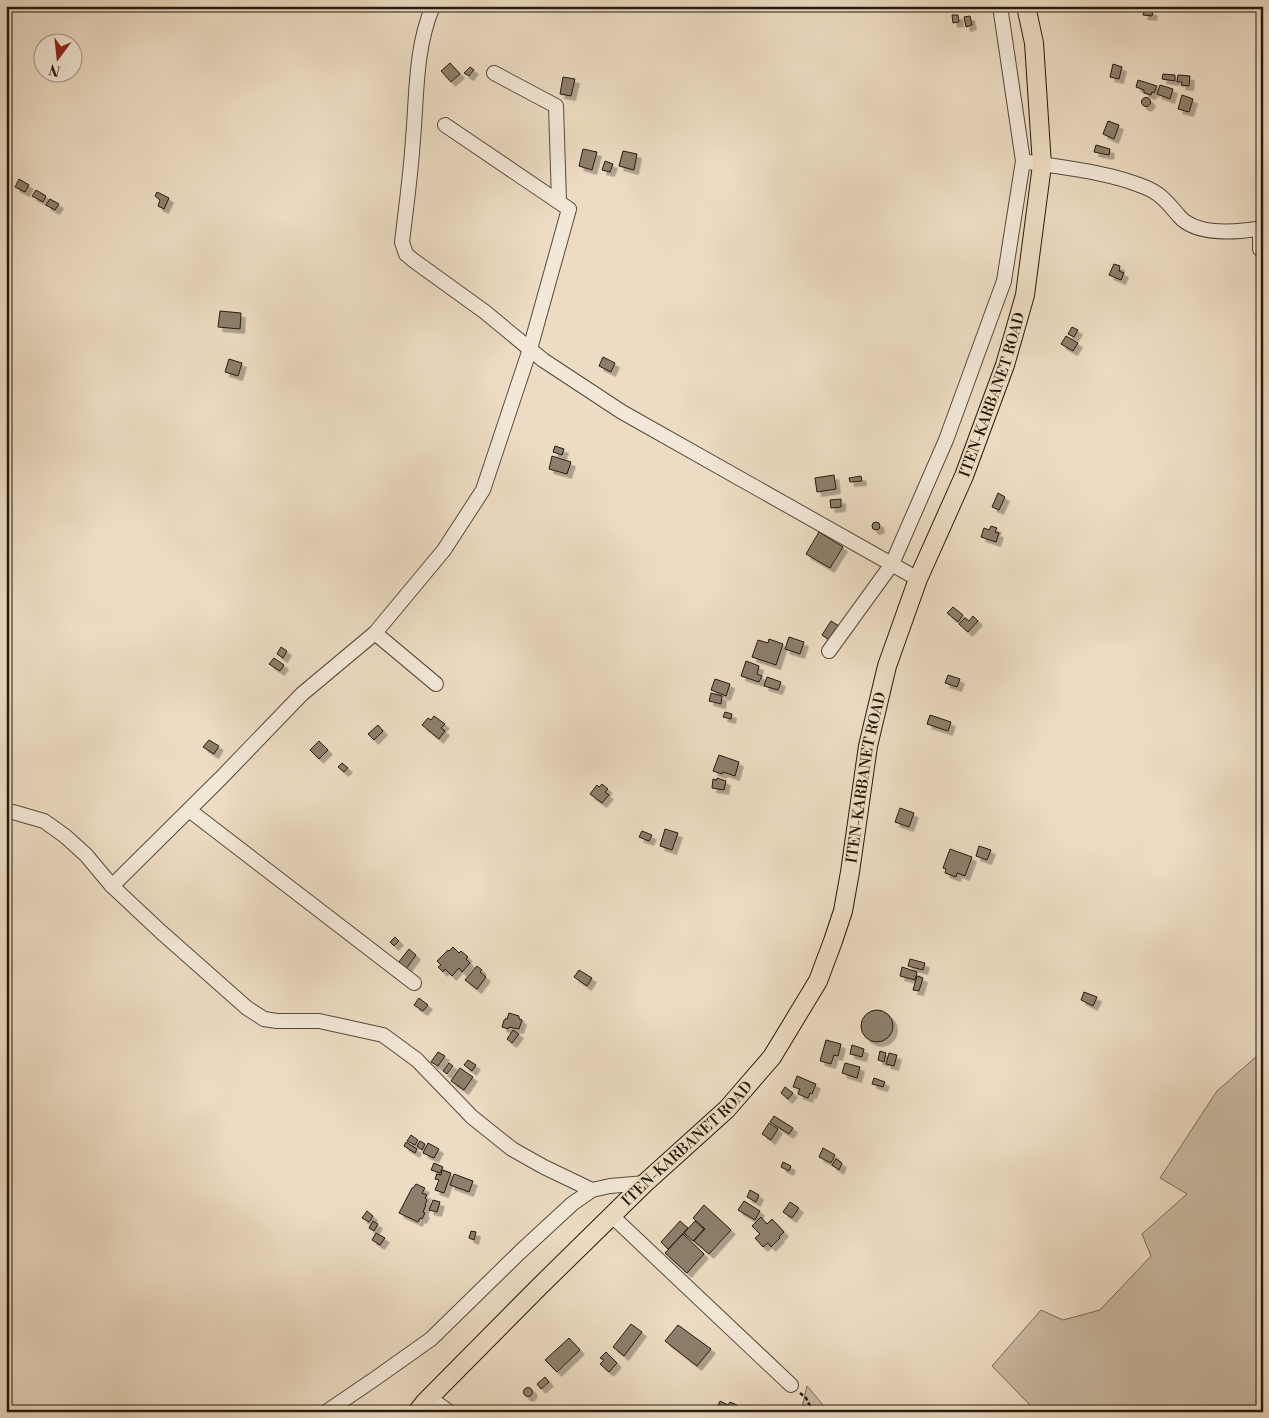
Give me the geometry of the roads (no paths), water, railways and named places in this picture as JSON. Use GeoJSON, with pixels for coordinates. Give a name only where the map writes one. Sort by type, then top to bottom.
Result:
{"type":"FeatureCollection","features":[{"type":"Feature","properties":{"kind":"main road","name":"ITEN-KARBANET ROAD"},"geometry":{"type":"LineString","coordinates":[[417,1412],[540,1286],[645,1183],[727,1109],[772,1056],[818,981],[842,911],[850,872],[868,746],[887,666],[918,579],[964,476],[1005,365],[1025,295],[1042,165],[1034,43],[1026,6]]}},
{"type":"Feature","properties":{"kind":"street"},"geometry":{"type":"LineString","coordinates":[[433,6],[419,53],[413,140],[402,242],[406,254],[486,312],[543,360],[622,412],[918,579]]}},
{"type":"Feature","properties":{"kind":"street"},"geometry":{"type":"LineString","coordinates":[[829,652],[892,564],[946,440],[1004,281],[1023,162],[1000,6]]}},
{"type":"Feature","properties":{"kind":"street"},"geometry":{"type":"LineString","coordinates":[[494,73],[556,106],[559,202]]}},
{"type":"Feature","properties":{"kind":"street"},"geometry":{"type":"LineString","coordinates":[[112,886],[302,694],[375,633],[444,550],[483,490],[530,349],[569,209],[445,125]]}},
{"type":"Feature","properties":{"kind":"street"},"geometry":{"type":"LineString","coordinates":[[1023,162],[1089,172],[1141,185],[1157,192],[1180,218],[1191,225],[1204,229],[1235,232],[1262,228],[1260,249],[1263,251]]}},
{"type":"Feature","properties":{"kind":"street"},"geometry":{"type":"LineString","coordinates":[[375,633],[436,684]]}},
{"type":"Feature","properties":{"kind":"street"},"geometry":{"type":"LineString","coordinates":[[189,810],[414,983]]}},
{"type":"Feature","properties":{"kind":"street"},"geometry":{"type":"LineString","coordinates":[[6,812],[13,812],[44,821],[65,836],[86,855],[112,886],[160,931],[247,1008],[264,1019],[277,1021],[319,1021],[383,1034],[417,1060],[472,1117],[512,1149],[592,1190]]}},
{"type":"Feature","properties":{"kind":"street"},"geometry":{"type":"LineString","coordinates":[[326,1412],[431,1339],[572,1204],[592,1190],[610,1186],[645,1183]]}},
{"type":"Feature","properties":{"kind":"street"},"geometry":{"type":"LineString","coordinates":[[612,1216],[791,1385]]}},
{"type":"Feature","properties":{"kind":"street"},"geometry":{"type":"LineString","coordinates":[[430,1398],[449,1412]]}}]}
